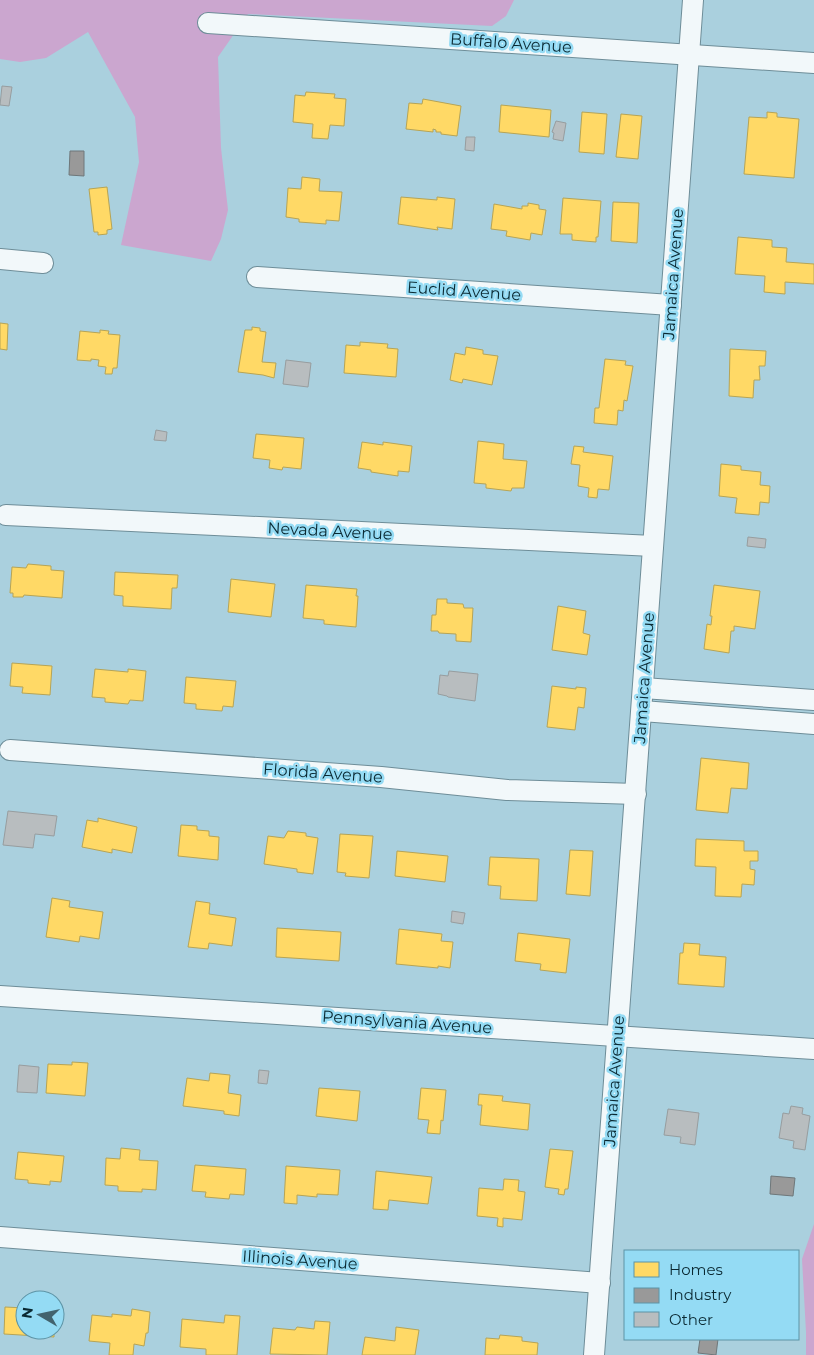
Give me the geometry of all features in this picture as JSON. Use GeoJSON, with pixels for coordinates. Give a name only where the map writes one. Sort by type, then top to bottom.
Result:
{"type":"FeatureCollection","features":[{"type":"Feature","properties":{"kind":"street","name":"Jamaica Avenue"},"geometry":{"type":"LineString","coordinates":[[594,1355],[693,0]]}},
{"type":"Feature","properties":{"kind":"street","name":"Buffalo Avenue"},"geometry":{"type":"LineString","coordinates":[[208,23],[814,63]]}},
{"type":"Feature","properties":{"kind":"street"},"geometry":{"type":"LineString","coordinates":[[0,259],[43,263]]}},
{"type":"Feature","properties":{"kind":"street","name":"Euclid Avenue"},"geometry":{"type":"LineString","coordinates":[[257,276],[671,305]]}},
{"type":"Feature","properties":{"kind":"street","name":"Nevada Avenue"},"geometry":{"type":"LineString","coordinates":[[6,515],[654,546]]}},
{"type":"Feature","properties":{"kind":"street"},"geometry":{"type":"LineString","coordinates":[[643,688],[814,700]]}},
{"type":"Feature","properties":{"kind":"street"},"geometry":{"type":"LineString","coordinates":[[642,711],[814,724]]}},
{"type":"Feature","properties":{"kind":"street","name":"Florida Avenue"},"geometry":{"type":"LineString","coordinates":[[10,750],[381,777],[507,790],[636,794]]}},
{"type":"Feature","properties":{"kind":"street","name":"Pennsylvania Avenue"},"geometry":{"type":"LineString","coordinates":[[0,996],[814,1049]]}},
{"type":"Feature","properties":{"kind":"street","name":"Illinois Avenue"},"geometry":{"type":"LineString","coordinates":[[0,1237],[600,1283]]}},
{"type":"Feature","properties":{"kind":"shaded area"},"geometry":{"type":"Polygon","coordinates":[[[0,0],[514,0],[506,16],[492,26],[248,14],[218,57],[221,148],[228,210],[221,239],[211,261],[121,245],[139,162],[135,117],[88,32],[46,58],[20,62],[0,59],[0,0]]]}},
{"type":"Feature","properties":{"kind":"shaded area"},"geometry":{"type":"Polygon","coordinates":[[[814,1224],[814,1355],[806,1355],[802,1259],[814,1224]]]}},
{"type":"Feature","properties":{"kind":"building: Homes"},"geometry":{"type":"Polygon","coordinates":[[[306,92],[335,94],[334,98],[346,99],[344,126],[330,125],[328,139],[312,138],[313,124],[293,122],[295,95],[305,96],[306,92]]]}},
{"type":"Feature","properties":{"kind":"building: Homes"},"geometry":{"type":"Polygon","coordinates":[[[423,99],[461,106],[457,136],[441,134],[441,132],[436,132],[433,129],[433,132],[406,129],[409,103],[422,104],[423,99]]]}},
{"type":"Feature","properties":{"kind":"building: Homes"},"geometry":{"type":"Polygon","coordinates":[[[501,105],[551,110],[549,137],[499,132],[501,105]]]}},
{"type":"Feature","properties":{"kind":"building: Homes"},"geometry":{"type":"Polygon","coordinates":[[[582,112],[607,114],[604,154],[579,152],[582,112]]]}},
{"type":"Feature","properties":{"kind":"building: Homes"},"geometry":{"type":"Polygon","coordinates":[[[767,112],[777,113],[777,117],[799,119],[794,178],[744,174],[749,117],[767,118],[767,112]]]}},
{"type":"Feature","properties":{"kind":"building: Homes"},"geometry":{"type":"Polygon","coordinates":[[[621,114],[642,116],[638,159],[616,157],[621,114]]]}},
{"type":"Feature","properties":{"kind":"building: Homes"},"geometry":{"type":"Polygon","coordinates":[[[302,177],[320,179],[319,191],[342,192],[339,221],[326,220],[326,224],[299,222],[299,219],[286,217],[288,188],[301,189],[302,177]]]}},
{"type":"Feature","properties":{"kind":"building: Homes"},"geometry":{"type":"Polygon","coordinates":[[[107,187],[112,229],[107,230],[107,234],[98,235],[98,232],[94,232],[89,189],[107,187]]]}},
{"type":"Feature","properties":{"kind":"building: Homes"},"geometry":{"type":"Polygon","coordinates":[[[401,197],[437,200],[437,197],[455,199],[452,229],[437,227],[438,230],[398,224],[401,197]]]}},
{"type":"Feature","properties":{"kind":"building: Homes"},"geometry":{"type":"Polygon","coordinates":[[[563,198],[601,201],[596,242],[572,240],[572,234],[560,234],[563,198]]]}},
{"type":"Feature","properties":{"kind":"building: Homes"},"geometry":{"type":"Polygon","coordinates":[[[613,202],[639,203],[637,243],[611,241],[613,202]]]}},
{"type":"Feature","properties":{"kind":"building: Homes"},"geometry":{"type":"Polygon","coordinates":[[[528,203],[539,205],[539,209],[546,210],[542,235],[531,233],[530,240],[506,236],[507,231],[491,229],[494,204],[522,209],[522,206],[528,206],[528,203]]]}},
{"type":"Feature","properties":{"kind":"building: Homes"},"geometry":{"type":"Polygon","coordinates":[[[738,237],[772,240],[772,247],[787,248],[786,262],[814,264],[814,284],[785,282],[785,294],[764,292],[765,276],[735,274],[738,237]]]}},
{"type":"Feature","properties":{"kind":"building: Homes"},"geometry":{"type":"Polygon","coordinates":[[[0,323],[8,324],[7,350],[0,349],[0,323]]]}},
{"type":"Feature","properties":{"kind":"building: Homes"},"geometry":{"type":"Polygon","coordinates":[[[252,327],[260,328],[260,331],[266,332],[262,362],[276,363],[274,378],[238,372],[245,330],[252,330],[252,327]]]}},
{"type":"Feature","properties":{"kind":"building: Homes"},"geometry":{"type":"Polygon","coordinates":[[[100,330],[109,331],[108,334],[120,335],[117,368],[113,368],[112,374],[105,374],[106,367],[98,366],[99,360],[77,360],[80,331],[100,333],[100,330]]]}},
{"type":"Feature","properties":{"kind":"building: Homes"},"geometry":{"type":"Polygon","coordinates":[[[360,342],[388,344],[387,348],[398,349],[396,377],[344,373],[346,345],[360,346],[360,342]]]}},
{"type":"Feature","properties":{"kind":"building: Homes"},"geometry":{"type":"Polygon","coordinates":[[[466,347],[483,350],[483,354],[498,356],[492,385],[463,379],[462,383],[450,380],[455,353],[465,355],[466,347]]]}},
{"type":"Feature","properties":{"kind":"building: Homes"},"geometry":{"type":"Polygon","coordinates":[[[730,349],[766,351],[765,366],[759,366],[760,380],[754,380],[753,398],[729,396],[730,349]]]}},
{"type":"Feature","properties":{"kind":"building: Homes"},"geometry":{"type":"Polygon","coordinates":[[[605,359],[626,361],[625,365],[633,366],[627,401],[624,400],[623,411],[618,410],[617,425],[594,423],[595,408],[599,408],[605,359]]]}},
{"type":"Feature","properties":{"kind":"building: Homes"},"geometry":{"type":"Polygon","coordinates":[[[256,434],[304,438],[301,469],[283,467],[282,470],[269,468],[270,460],[253,458],[256,434]]]}},
{"type":"Feature","properties":{"kind":"building: Homes"},"geometry":{"type":"Polygon","coordinates":[[[478,441],[504,444],[503,459],[527,461],[524,488],[512,488],[511,491],[486,488],[486,484],[474,483],[478,441]]]}},
{"type":"Feature","properties":{"kind":"building: Homes"},"geometry":{"type":"Polygon","coordinates":[[[362,442],[383,445],[383,442],[412,446],[409,472],[398,471],[398,476],[358,468],[362,442]]]}},
{"type":"Feature","properties":{"kind":"building: Homes"},"geometry":{"type":"Polygon","coordinates":[[[574,446],[584,447],[583,452],[613,456],[609,490],[598,489],[597,498],[588,497],[589,488],[578,486],[580,465],[571,464],[574,446]]]}},
{"type":"Feature","properties":{"kind":"building: Homes"},"geometry":{"type":"Polygon","coordinates":[[[721,464],[741,466],[741,470],[761,472],[760,485],[770,486],[769,503],[760,502],[759,515],[735,513],[737,498],[719,496],[721,464]]]}},
{"type":"Feature","properties":{"kind":"building: Homes"},"geometry":{"type":"Polygon","coordinates":[[[28,564],[51,566],[51,570],[64,571],[62,598],[24,595],[23,597],[13,597],[13,593],[10,593],[12,567],[26,568],[28,564]]]}},
{"type":"Feature","properties":{"kind":"building: Homes"},"geometry":{"type":"Polygon","coordinates":[[[115,572],[178,575],[177,588],[172,588],[171,609],[123,606],[123,596],[114,595],[115,572]]]}},
{"type":"Feature","properties":{"kind":"building: Homes"},"geometry":{"type":"Polygon","coordinates":[[[231,579],[275,584],[271,617],[228,612],[231,579]]]}},
{"type":"Feature","properties":{"kind":"building: Homes"},"geometry":{"type":"Polygon","coordinates":[[[306,585],[357,589],[356,627],[324,624],[324,620],[303,618],[306,585]]]}},
{"type":"Feature","properties":{"kind":"building: Homes"},"geometry":{"type":"Polygon","coordinates":[[[714,585],[760,591],[755,629],[734,626],[734,631],[731,631],[729,653],[704,649],[707,624],[711,625],[712,616],[710,616],[714,585]]]}},
{"type":"Feature","properties":{"kind":"building: Homes"},"geometry":{"type":"Polygon","coordinates":[[[437,599],[447,599],[447,603],[463,604],[464,608],[473,608],[471,642],[456,641],[456,634],[431,631],[432,615],[436,615],[437,599]]]}},
{"type":"Feature","properties":{"kind":"building: Homes"},"geometry":{"type":"Polygon","coordinates":[[[558,606],[586,611],[583,633],[590,635],[587,655],[552,650],[558,606]]]}},
{"type":"Feature","properties":{"kind":"building: Homes"},"geometry":{"type":"Polygon","coordinates":[[[12,663],[52,666],[50,695],[22,693],[23,687],[10,686],[12,663]]]}},
{"type":"Feature","properties":{"kind":"building: Homes"},"geometry":{"type":"Polygon","coordinates":[[[95,669],[128,672],[128,669],[146,671],[143,701],[130,700],[128,704],[105,702],[105,698],[92,697],[95,669]]]}},
{"type":"Feature","properties":{"kind":"building: Homes"},"geometry":{"type":"Polygon","coordinates":[[[186,677],[236,681],[233,707],[223,706],[222,711],[196,709],[196,704],[184,703],[186,677]]]}},
{"type":"Feature","properties":{"kind":"building: Homes"},"geometry":{"type":"Polygon","coordinates":[[[552,686],[576,689],[576,687],[586,688],[584,708],[578,707],[575,730],[547,727],[552,686]]]}},
{"type":"Feature","properties":{"kind":"building: Homes"},"geometry":{"type":"Polygon","coordinates":[[[701,758],[749,763],[747,789],[731,788],[728,813],[696,810],[701,758]]]}},
{"type":"Feature","properties":{"kind":"building: Homes"},"geometry":{"type":"Polygon","coordinates":[[[98,818],[137,827],[132,853],[112,849],[112,853],[82,847],[87,820],[98,822],[98,818]]]}},
{"type":"Feature","properties":{"kind":"building: Homes"},"geometry":{"type":"Polygon","coordinates":[[[181,825],[197,826],[197,830],[209,831],[209,836],[219,837],[218,860],[178,856],[181,825]]]}},
{"type":"Feature","properties":{"kind":"building: Homes"},"geometry":{"type":"Polygon","coordinates":[[[288,831],[306,833],[306,836],[318,838],[313,874],[297,872],[297,869],[264,864],[268,836],[284,838],[288,831]]]}},
{"type":"Feature","properties":{"kind":"building: Homes"},"geometry":{"type":"Polygon","coordinates":[[[340,834],[373,836],[369,878],[345,876],[346,873],[337,872],[340,834]]]}},
{"type":"Feature","properties":{"kind":"building: Homes"},"geometry":{"type":"Polygon","coordinates":[[[696,839],[744,841],[744,851],[758,851],[758,861],[750,861],[750,869],[755,870],[754,885],[742,884],[741,897],[715,896],[716,867],[695,866],[696,839]]]}},
{"type":"Feature","properties":{"kind":"building: Homes"},"geometry":{"type":"Polygon","coordinates":[[[570,850],[593,851],[590,896],[566,894],[570,850]]]}},
{"type":"Feature","properties":{"kind":"building: Homes"},"geometry":{"type":"Polygon","coordinates":[[[397,851],[448,856],[445,882],[395,876],[397,851]]]}},
{"type":"Feature","properties":{"kind":"building: Homes"},"geometry":{"type":"Polygon","coordinates":[[[490,857],[539,859],[537,901],[500,899],[501,886],[488,885],[490,857]]]}},
{"type":"Feature","properties":{"kind":"building: Homes"},"geometry":{"type":"Polygon","coordinates":[[[52,898],[70,901],[69,907],[103,912],[99,939],[80,936],[79,942],[46,937],[52,898]]]}},
{"type":"Feature","properties":{"kind":"building: Homes"},"geometry":{"type":"Polygon","coordinates":[[[196,901],[210,903],[209,914],[236,918],[232,946],[209,943],[208,949],[188,947],[196,901]]]}},
{"type":"Feature","properties":{"kind":"building: Homes"},"geometry":{"type":"Polygon","coordinates":[[[277,928],[341,932],[339,961],[276,957],[277,928]]]}},
{"type":"Feature","properties":{"kind":"building: Homes"},"geometry":{"type":"Polygon","coordinates":[[[399,929],[442,934],[441,941],[453,942],[450,968],[396,964],[399,929]]]}},
{"type":"Feature","properties":{"kind":"building: Homes"},"geometry":{"type":"Polygon","coordinates":[[[518,933],[570,939],[566,973],[540,970],[541,964],[515,961],[518,933]]]}},
{"type":"Feature","properties":{"kind":"building: Homes"},"geometry":{"type":"Polygon","coordinates":[[[684,943],[700,944],[699,955],[726,957],[724,987],[678,984],[680,953],[683,953],[684,943]]]}},
{"type":"Feature","properties":{"kind":"building: Homes"},"geometry":{"type":"Polygon","coordinates":[[[72,1062],[88,1063],[85,1096],[46,1093],[48,1064],[72,1065],[72,1062]]]}},
{"type":"Feature","properties":{"kind":"building: Homes"},"geometry":{"type":"Polygon","coordinates":[[[210,1073],[230,1075],[228,1093],[241,1095],[239,1116],[224,1114],[224,1111],[183,1106],[187,1078],[209,1081],[210,1073]]]}},
{"type":"Feature","properties":{"kind":"building: Homes"},"geometry":{"type":"Polygon","coordinates":[[[319,1088],[360,1091],[357,1121],[316,1116],[319,1088]]]}},
{"type":"Feature","properties":{"kind":"building: Homes"},"geometry":{"type":"Polygon","coordinates":[[[421,1088],[446,1090],[440,1134],[427,1133],[429,1120],[418,1119],[421,1088]]]}},
{"type":"Feature","properties":{"kind":"building: Homes"},"geometry":{"type":"Polygon","coordinates":[[[479,1094],[503,1096],[502,1101],[530,1104],[528,1130],[480,1125],[482,1105],[478,1105],[479,1094]]]}},
{"type":"Feature","properties":{"kind":"building: Homes"},"geometry":{"type":"Polygon","coordinates":[[[121,1148],[140,1150],[139,1160],[158,1161],[156,1190],[142,1189],[142,1192],[118,1191],[118,1186],[105,1185],[106,1158],[120,1159],[121,1148]]]}},
{"type":"Feature","properties":{"kind":"building: Homes"},"geometry":{"type":"Polygon","coordinates":[[[550,1149],[573,1151],[568,1189],[565,1189],[564,1195],[558,1194],[559,1189],[545,1187],[550,1149]]]}},
{"type":"Feature","properties":{"kind":"building: Homes"},"geometry":{"type":"Polygon","coordinates":[[[18,1152],[64,1156],[61,1182],[50,1181],[50,1185],[28,1183],[28,1180],[15,1179],[18,1152]]]}},
{"type":"Feature","properties":{"kind":"building: Homes"},"geometry":{"type":"Polygon","coordinates":[[[195,1165],[246,1169],[244,1195],[230,1194],[229,1199],[205,1197],[206,1192],[192,1191],[195,1165]]]}},
{"type":"Feature","properties":{"kind":"building: Homes"},"geometry":{"type":"Polygon","coordinates":[[[286,1166],[340,1170],[338,1195],[317,1194],[317,1197],[297,1195],[297,1204],[284,1203],[286,1166]]]}},
{"type":"Feature","properties":{"kind":"building: Homes"},"geometry":{"type":"Polygon","coordinates":[[[376,1171],[432,1177],[428,1204],[389,1200],[388,1210],[373,1209],[376,1171]]]}},
{"type":"Feature","properties":{"kind":"building: Homes"},"geometry":{"type":"Polygon","coordinates":[[[504,1179],[519,1180],[518,1191],[525,1192],[522,1220],[503,1218],[503,1227],[497,1226],[498,1218],[477,1216],[479,1188],[503,1190],[504,1179]]]}},
{"type":"Feature","properties":{"kind":"building: Homes"},"geometry":{"type":"Polygon","coordinates":[[[5,1307],[15,1308],[15,1335],[4,1334],[5,1307]]]}},
{"type":"Feature","properties":{"kind":"building: Homes"},"geometry":{"type":"Polygon","coordinates":[[[132,1309],[150,1312],[148,1333],[146,1333],[144,1346],[134,1344],[133,1355],[109,1355],[110,1343],[89,1341],[92,1315],[112,1317],[112,1314],[131,1316],[132,1309]]]}},
{"type":"Feature","properties":{"kind":"building: Homes"},"geometry":{"type":"Polygon","coordinates":[[[225,1315],[240,1316],[237,1355],[206,1355],[206,1349],[180,1347],[182,1319],[224,1323],[225,1315]]]}},
{"type":"Feature","properties":{"kind":"building: Homes"},"geometry":{"type":"Polygon","coordinates":[[[315,1321],[330,1322],[327,1355],[270,1354],[273,1328],[295,1330],[297,1327],[314,1329],[315,1321]]]}},
{"type":"Feature","properties":{"kind":"building: Homes"},"geometry":{"type":"Polygon","coordinates":[[[396,1327],[419,1330],[415,1355],[362,1355],[365,1337],[395,1341],[396,1327]]]}},
{"type":"Feature","properties":{"kind":"building: Homes"},"geometry":{"type":"Polygon","coordinates":[[[500,1335],[522,1337],[522,1341],[538,1343],[537,1355],[485,1355],[486,1338],[499,1339],[500,1335]]]}},
{"type":"Feature","properties":{"kind":"building: Industry"},"geometry":{"type":"Polygon","coordinates":[[[70,151],[84,151],[84,176],[69,175],[70,151]]]}},
{"type":"Feature","properties":{"kind":"building: Industry"},"geometry":{"type":"Polygon","coordinates":[[[771,1176],[795,1178],[793,1196],[770,1194],[771,1176]]]}},
{"type":"Feature","properties":{"kind":"building: Industry"},"geometry":{"type":"Polygon","coordinates":[[[700,1340],[718,1340],[716,1355],[698,1353],[700,1340]]]}},
{"type":"Feature","properties":{"kind":"building: Other"},"geometry":{"type":"Polygon","coordinates":[[[2,86],[12,87],[9,106],[0,105],[2,86]]]}},
{"type":"Feature","properties":{"kind":"building: Other"},"geometry":{"type":"Polygon","coordinates":[[[556,121],[566,123],[563,141],[553,139],[554,133],[552,132],[556,121]]]}},
{"type":"Feature","properties":{"kind":"building: Other"},"geometry":{"type":"Polygon","coordinates":[[[466,137],[475,137],[474,151],[465,150],[466,137]]]}},
{"type":"Feature","properties":{"kind":"building: Other"},"geometry":{"type":"Polygon","coordinates":[[[286,360],[311,363],[308,387],[283,384],[286,360]]]}},
{"type":"Feature","properties":{"kind":"building: Other"},"geometry":{"type":"Polygon","coordinates":[[[156,430],[167,432],[166,441],[154,440],[156,430]]]}},
{"type":"Feature","properties":{"kind":"building: Other"},"geometry":{"type":"Polygon","coordinates":[[[748,537],[766,539],[765,548],[747,546],[748,537]]]}},
{"type":"Feature","properties":{"kind":"building: Other"},"geometry":{"type":"Polygon","coordinates":[[[449,671],[478,674],[475,701],[438,694],[440,675],[448,676],[449,671]]]}},
{"type":"Feature","properties":{"kind":"building: Other"},"geometry":{"type":"Polygon","coordinates":[[[8,811],[57,816],[54,836],[35,834],[33,848],[3,845],[8,811]]]}},
{"type":"Feature","properties":{"kind":"building: Other"},"geometry":{"type":"Polygon","coordinates":[[[452,911],[465,913],[463,924],[451,922],[452,911]]]}},
{"type":"Feature","properties":{"kind":"building: Other"},"geometry":{"type":"Polygon","coordinates":[[[19,1065],[39,1067],[37,1093],[17,1092],[19,1065]]]}},
{"type":"Feature","properties":{"kind":"building: Other"},"geometry":{"type":"Polygon","coordinates":[[[259,1070],[269,1071],[267,1084],[258,1083],[259,1070]]]}},
{"type":"Feature","properties":{"kind":"building: Other"},"geometry":{"type":"Polygon","coordinates":[[[791,1106],[803,1108],[802,1114],[810,1116],[805,1150],[793,1148],[794,1141],[779,1138],[783,1113],[789,1114],[791,1106]]]}},
{"type":"Feature","properties":{"kind":"building: Other"},"geometry":{"type":"Polygon","coordinates":[[[668,1109],[699,1113],[695,1145],[680,1143],[681,1137],[664,1135],[668,1109]]]}}]}
